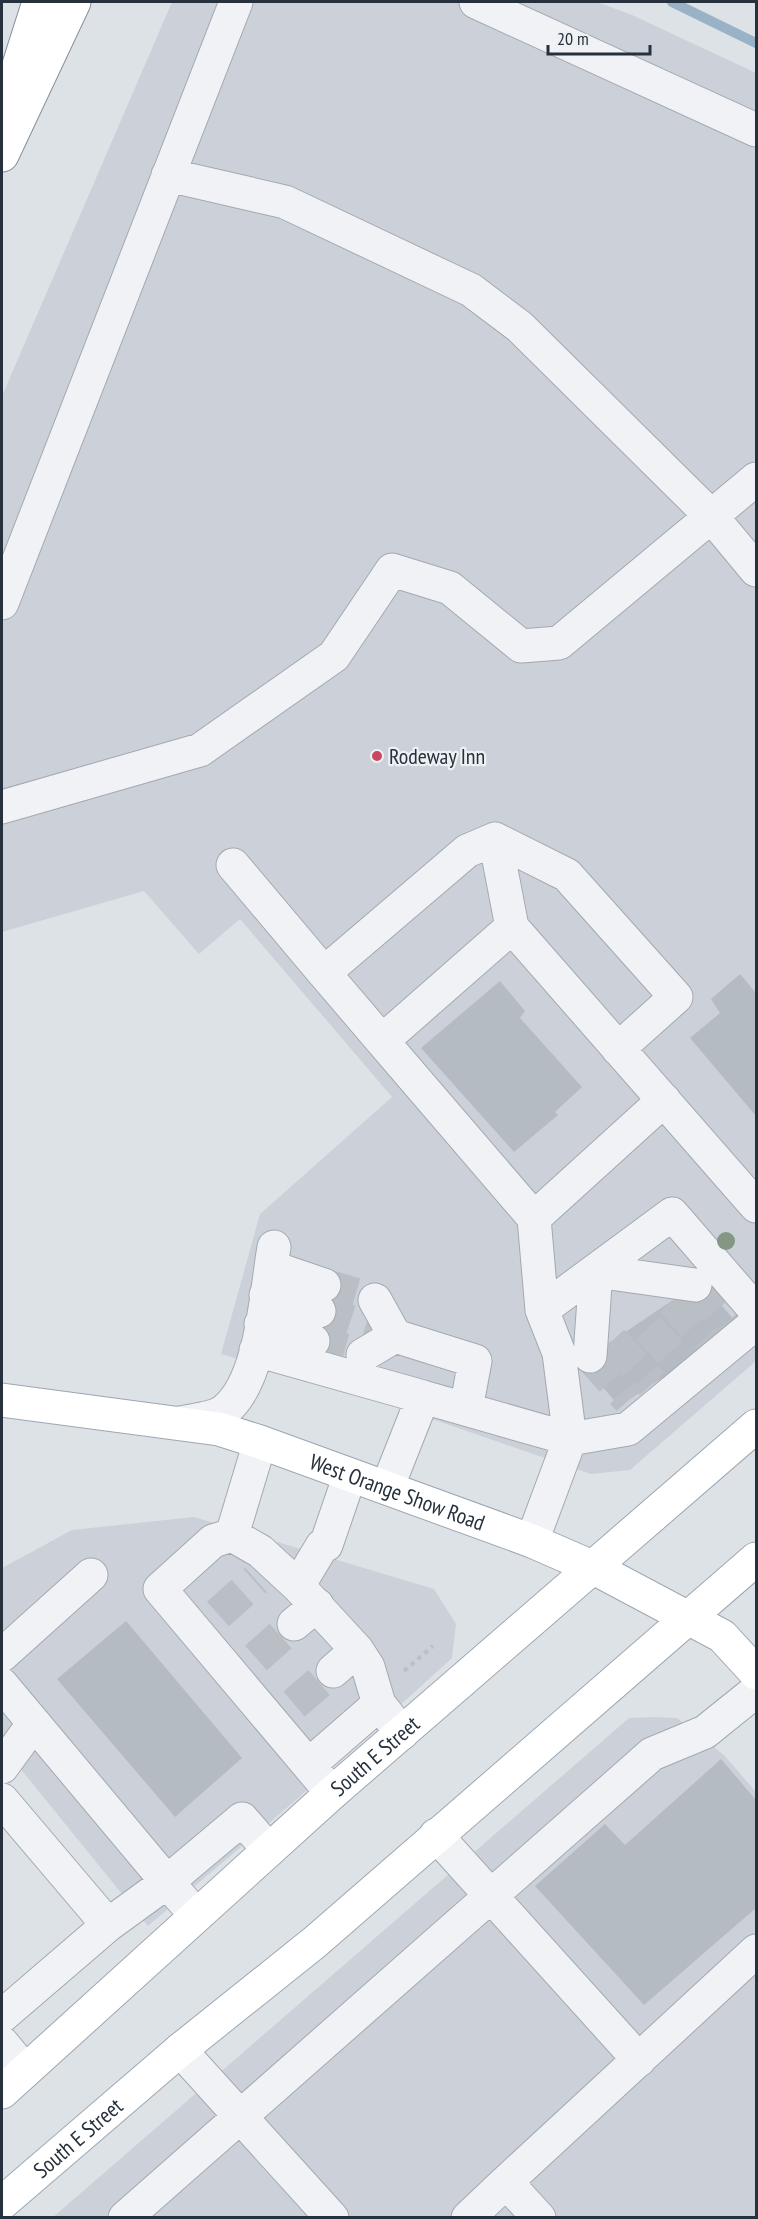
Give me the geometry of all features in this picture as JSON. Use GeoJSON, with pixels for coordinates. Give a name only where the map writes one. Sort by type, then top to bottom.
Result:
{"type":"FeatureCollection","features":[{"type":"Feature","properties":{"kind":"main road"},"geometry":{"type":"LineString","coordinates":[[2,122],[39,2]]}},
{"type":"Feature","properties":{"kind":"main road"},"geometry":{"type":"LineString","coordinates":[[2,155],[74,2]]}},
{"type":"Feature","properties":{"kind":"main road","name":"West Orange Show Road"},"geometry":{"type":"LineString","coordinates":[[2,1400],[219,1429],[387,1488],[532,1541],[594,1568],[722,1636],[756,1674]]}},
{"type":"Feature","properties":{"kind":"main road","name":"South E Street"},"geometry":{"type":"LineString","coordinates":[[13,2082],[332,1793],[756,1426]]}},
{"type":"Feature","properties":{"kind":"main road","name":"South E Street"},"geometry":{"type":"LineString","coordinates":[[2,2203],[180,2050],[315,1942],[756,1559]]}},
{"type":"Feature","properties":{"kind":"lane"},"geometry":{"type":"LineString","coordinates":[[2,603],[236,2]]}},
{"type":"Feature","properties":{"kind":"lane"},"geometry":{"type":"LineString","coordinates":[[476,2],[756,130]]}},
{"type":"Feature","properties":{"kind":"lane"},"geometry":{"type":"LineString","coordinates":[[168,175],[285,202],[471,290],[520,327],[712,517],[756,570]]}},
{"type":"Feature","properties":{"kind":"lane"},"geometry":{"type":"LineString","coordinates":[[2,807],[200,750],[334,656],[392,570],[450,588],[521,646],[560,644],[756,479]]}},
{"type":"Feature","properties":{"kind":"lane"},"geometry":{"type":"LineString","coordinates":[[495,839],[512,927],[756,1206]]}},
{"type":"Feature","properties":{"kind":"lane"},"geometry":{"type":"LineString","coordinates":[[324,973],[467,851],[495,839],[567,874],[676,997],[618,1049]]}},
{"type":"Feature","properties":{"kind":"lane"},"geometry":{"type":"LineString","coordinates":[[233,865],[534,1218],[542,1310],[559,1353],[570,1439],[532,1541]]}},
{"type":"Feature","properties":{"kind":"lane"},"geometry":{"type":"LineString","coordinates":[[382,1041],[512,927]]}},
{"type":"Feature","properties":{"kind":"lane"},"geometry":{"type":"LineString","coordinates":[[534,1218],[664,1100]]}},
{"type":"Feature","properties":{"kind":"lane"},"geometry":{"type":"LineString","coordinates":[[266,1297],[423,1396],[570,1439],[628,1429],[647,1400],[735,1333],[672,1214],[542,1310]]}},
{"type":"Feature","properties":{"kind":"lane"},"geometry":{"type":"LineString","coordinates":[[596,1271],[683,1293]]}},
{"type":"Feature","properties":{"kind":"lane"},"geometry":{"type":"LineString","coordinates":[[596,1271],[601,1348]]}},
{"type":"Feature","properties":{"kind":"lane"},"geometry":{"type":"LineString","coordinates":[[266,1297],[318,1312],[266,1297]]}},
{"type":"Feature","properties":{"kind":"lane"},"geometry":{"type":"LineString","coordinates":[[180,1423],[222,1413],[240,1395],[252,1371],[266,1297]]}},
{"type":"Feature","properties":{"kind":"lane"},"geometry":{"type":"LineString","coordinates":[[376,1330],[475,1361],[466,1409]]}},
{"type":"Feature","properties":{"kind":"lane"},"geometry":{"type":"LineString","coordinates":[[387,1488],[423,1396]]}},
{"type":"Feature","properties":{"kind":"lane"},"geometry":{"type":"LineString","coordinates":[[232,1535],[260,1442]]}},
{"type":"Feature","properties":{"kind":"lane"},"geometry":{"type":"LineString","coordinates":[[303,1605],[322,1546],[326,1545],[350,1475]]}},
{"type":"Feature","properties":{"kind":"lane"},"geometry":{"type":"LineString","coordinates":[[332,1793],[310,1764],[284,1713],[207,1623],[160,1589],[213,1541],[232,1535],[260,1551],[265,1572],[357,1650],[368,1667],[379,1704],[402,1733]]}},
{"type":"Feature","properties":{"kind":"lane"},"geometry":{"type":"LineString","coordinates":[[2,1656],[91,1575]]}},
{"type":"Feature","properties":{"kind":"lane"},"geometry":{"type":"LineString","coordinates":[[333,1671],[357,1650]]}},
{"type":"Feature","properties":{"kind":"lane"},"geometry":{"type":"LineString","coordinates":[[2,1685],[196,1915]]}},
{"type":"Feature","properties":{"kind":"lane"},"geometry":{"type":"LineString","coordinates":[[125,2217],[494,1896],[652,1754],[705,1732],[756,1691]]}},
{"type":"Feature","properties":{"kind":"lane"},"geometry":{"type":"LineString","coordinates":[[310,1764],[379,1704]]}},
{"type":"Feature","properties":{"kind":"lane"},"geometry":{"type":"LineString","coordinates":[[2,1767],[34,1723]]}},
{"type":"Feature","properties":{"kind":"lane"},"geometry":{"type":"LineString","coordinates":[[2,1800],[108,1925]]}},
{"type":"Feature","properties":{"kind":"lane"},"geometry":{"type":"LineString","coordinates":[[2,2016],[108,1925],[167,1881],[242,1819],[269,1850]]}},
{"type":"Feature","properties":{"kind":"lane"},"geometry":{"type":"LineString","coordinates":[[436,1835],[494,1896],[639,2060]]}},
{"type":"Feature","properties":{"kind":"lane"},"geometry":{"type":"LineString","coordinates":[[468,2217],[756,1951]]}},
{"type":"Feature","properties":{"kind":"lane"},"geometry":{"type":"LineString","coordinates":[[2,2043],[13,2082]]}},
{"type":"Feature","properties":{"kind":"lane"},"geometry":{"type":"LineString","coordinates":[[180,2050],[332,2217]]}},
{"type":"Feature","properties":{"kind":"lane"},"geometry":{"type":"LineString","coordinates":[[506,2182],[539,2217]]}},
{"type":"Feature","properties":{"kind":"shaded area"},"geometry":{"type":"Polygon","coordinates":[[[172,2],[597,2],[632,15],[756,73],[756,1361],[630,1470],[591,1474],[345,1389],[221,1354],[260,1214],[392,1097],[240,919],[199,954],[144,891],[2,932],[2,396],[172,2]]]}},
{"type":"Feature","properties":{"kind":"shaded area"},"geometry":{"type":"Polygon","coordinates":[[[194,1517],[434,1589],[456,1624],[452,1658],[297,1799],[148,1926],[2,1746],[2,1568],[72,1530],[194,1517]]]}},
{"type":"Feature","properties":{"kind":"shaded area"},"geometry":{"type":"Polygon","coordinates":[[[629,1718],[677,1718],[724,1755],[756,1792],[756,2217],[52,2218],[629,1718]]]}},
{"type":"Feature","properties":{"kind":"building"},"geometry":{"type":"Polygon","coordinates":[[[740,974],[756,993],[756,1116],[690,1038],[720,1013],[711,999],[740,974]]]}},
{"type":"Feature","properties":{"kind":"building"},"geometry":{"type":"Polygon","coordinates":[[[500,981],[525,1011],[520,1018],[582,1087],[555,1112],[558,1115],[514,1152],[421,1048],[500,981]]]}},
{"type":"Feature","properties":{"kind":"building"},"geometry":{"type":"Polygon","coordinates":[[[701,1281],[740,1327],[619,1406],[581,1362],[701,1281]]]}},
{"type":"Feature","properties":{"kind":"building"},"geometry":{"type":"Polygon","coordinates":[[[126,1621],[242,1758],[175,1817],[57,1679],[126,1621]]]}},
{"type":"Feature","properties":{"kind":"building"},"geometry":{"type":"Polygon","coordinates":[[[721,1759],[756,1800],[756,1908],[644,2005],[535,1886],[605,1824],[625,1845],[721,1759]]]}},
{"type":"Feature","properties":{"kind":"waterway"},"geometry":{"type":"LineString","coordinates":[[672,2],[756,43]]}},
{"type":"Feature","properties":{"kind":"tunnel"},"geometry":{"type":"LineString","coordinates":[[324,1285],[375,1300]]}},
{"type":"Feature","properties":{"kind":"tunnel"},"geometry":{"type":"LineString","coordinates":[[695,1285],[730,1326]]}},
{"type":"Feature","properties":{"kind":"tunnel"},"geometry":{"type":"LineString","coordinates":[[672,1301],[712,1345]]}},
{"type":"Feature","properties":{"kind":"tunnel"},"geometry":{"type":"LineString","coordinates":[[319,1311],[371,1328]]}},
{"type":"Feature","properties":{"kind":"tunnel"},"geometry":{"type":"LineString","coordinates":[[648,1328],[682,1365]]}},
{"type":"Feature","properties":{"kind":"tunnel"},"geometry":{"type":"LineString","coordinates":[[313,1341],[363,1355]]}},
{"type":"Feature","properties":{"kind":"tunnel"},"geometry":{"type":"LineString","coordinates":[[612,1341],[652,1384]]}},
{"type":"Feature","properties":{"kind":"tunnel"},"geometry":{"type":"LineString","coordinates":[[590,1356],[629,1400]]}},
{"type":"Feature","properties":{"kind":"tunnel"},"geometry":{"type":"LineString","coordinates":[[218,1614],[256,1580]]}},
{"type":"Feature","properties":{"kind":"tunnel"},"geometry":{"type":"LineString","coordinates":[[256,1658],[294,1624]]}},
{"type":"Feature","properties":{"kind":"tunnel"},"geometry":{"type":"LineString","coordinates":[[294,1704],[333,1671]]}},
{"type":"Feature","properties":{"kind":"place","name":"Rodeway Inn"},"geometry":{"type":"Point","coordinates":[377,756]}}]}
